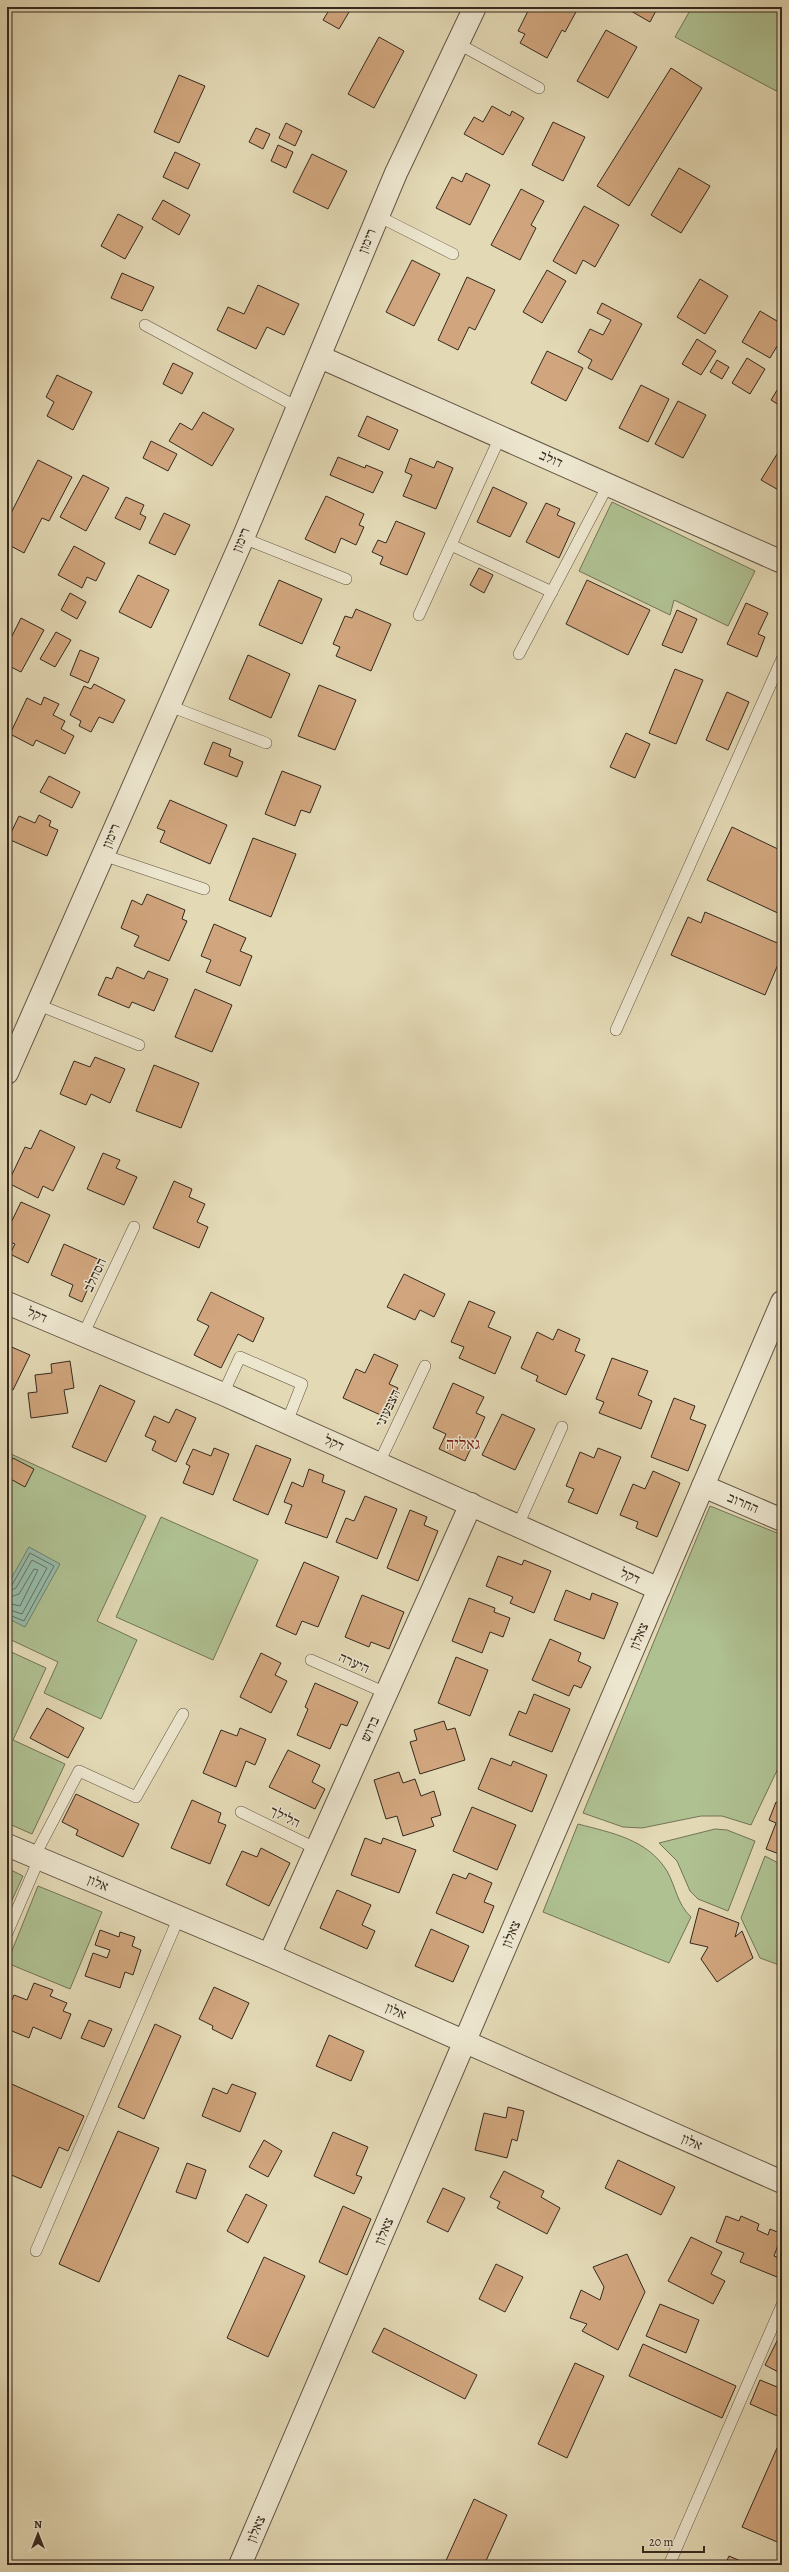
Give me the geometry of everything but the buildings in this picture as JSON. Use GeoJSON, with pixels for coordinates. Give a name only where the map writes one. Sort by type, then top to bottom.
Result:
{"type":"FeatureCollection","features":[{"type":"Feature","properties":{"kind":"street","name":"רימון"},"geometry":{"type":"LineString","coordinates":[[7,1073],[167,705],[243,538],[378,216],[430,98],[475,7]]}},
{"type":"Feature","properties":{"kind":"street","name":"דולב"},"geometry":{"type":"LineString","coordinates":[[320,357],[782,562]]}},
{"type":"Feature","properties":{"kind":"street","name":"צאלון"},"geometry":{"type":"LineString","coordinates":[[240,2565],[782,1302]]}},
{"type":"Feature","properties":{"kind":"street","name":"דקל"},"geometry":{"type":"LineString","coordinates":[[7,1303],[287,1422],[659,1589]]}},
{"type":"Feature","properties":{"kind":"street","name":"החרוב"},"geometry":{"type":"LineString","coordinates":[[703,1486],[782,1520]]}},
{"type":"Feature","properties":{"kind":"street","name":"ברוש"},"geometry":{"type":"LineString","coordinates":[[270,1954],[471,1504]]}},
{"type":"Feature","properties":{"kind":"street","name":"אלון"},"geometry":{"type":"LineString","coordinates":[[7,1845],[270,1954],[782,2182]]}},
{"type":"Feature","properties":{"kind":"lane"},"geometry":{"type":"LineString","coordinates":[[457,43],[539,88]]}},
{"type":"Feature","properties":{"kind":"lane"},"geometry":{"type":"LineString","coordinates":[[378,216],[453,254]]}},
{"type":"Feature","properties":{"kind":"lane"},"geometry":{"type":"LineString","coordinates":[[145,325],[297,407]]}},
{"type":"Feature","properties":{"kind":"lane"},"geometry":{"type":"LineString","coordinates":[[419,615],[500,437]]}},
{"type":"Feature","properties":{"kind":"lane"},"geometry":{"type":"LineString","coordinates":[[519,654],[608,485]]}},
{"type":"Feature","properties":{"kind":"lane"},"geometry":{"type":"LineString","coordinates":[[243,538],[346,579]]}},
{"type":"Feature","properties":{"kind":"lane"},"geometry":{"type":"LineString","coordinates":[[451,545],[552,592]]}},
{"type":"Feature","properties":{"kind":"lane"},"geometry":{"type":"LineString","coordinates":[[616,1030],[782,659]]}},
{"type":"Feature","properties":{"kind":"lane"},"geometry":{"type":"LineString","coordinates":[[167,705],[266,743]]}},
{"type":"Feature","properties":{"kind":"lane"},"geometry":{"type":"LineString","coordinates":[[103,855],[204,889]]}},
{"type":"Feature","properties":{"kind":"lane"},"geometry":{"type":"LineString","coordinates":[[36,1004],[139,1045]]}},
{"type":"Feature","properties":{"kind":"lane","name":"הסחלב"},"geometry":{"type":"LineString","coordinates":[[83,1335],[134,1227]]}},
{"type":"Feature","properties":{"kind":"lane"},"geometry":{"type":"LineString","coordinates":[[223,1394],[240,1357],[282,1375],[302,1384],[287,1422]]}},
{"type":"Feature","properties":{"kind":"lane","name":"הצבעוני"},"geometry":{"type":"LineString","coordinates":[[379,1463],[425,1366]]}},
{"type":"Feature","properties":{"kind":"lane"},"geometry":{"type":"LineString","coordinates":[[518,1525],[562,1427]]}},
{"type":"Feature","properties":{"kind":"lane","name":"היערה"},"geometry":{"type":"LineString","coordinates":[[311,1660],[386,1693]]}},
{"type":"Feature","properties":{"kind":"lane"},"geometry":{"type":"LineString","coordinates":[[7,1933],[37,1858],[79,1771],[136,1797],[183,1714]]}},
{"type":"Feature","properties":{"kind":"lane","name":"הלילך"},"geometry":{"type":"LineString","coordinates":[[241,1812],[317,1849]]}},
{"type":"Feature","properties":{"kind":"lane"},"geometry":{"type":"LineString","coordinates":[[36,2251],[179,1917]]}},
{"type":"Feature","properties":{"kind":"lane"},"geometry":{"type":"LineString","coordinates":[[669,2565],[782,2305]]}},
{"type":"Feature","properties":{"kind":"shaded area"},"geometry":{"type":"Polygon","coordinates":[[[692,7],[782,7],[782,94],[675,37],[692,7]]]}},
{"type":"Feature","properties":{"kind":"shaded area"},"geometry":{"type":"Polygon","coordinates":[[[612,502],[755,571],[728,626],[674,600],[670,615],[579,571],[612,502]]]}},
{"type":"Feature","properties":{"kind":"shaded area"},"geometry":{"type":"Polygon","coordinates":[[[11,1454],[146,1516],[97,1621],[137,1640],[101,1719],[44,1693],[58,1662],[7,1638],[7,1463],[11,1454]]]}},
{"type":"Feature","properties":{"kind":"shaded area"},"geometry":{"type":"Polygon","coordinates":[[[710,1506],[782,1535],[782,1760],[751,1825],[722,1816],[701,1816],[642,1828],[623,1827],[583,1813],[710,1506]]]}},
{"type":"Feature","properties":{"kind":"shaded area"},"geometry":{"type":"Polygon","coordinates":[[[161,1517],[258,1560],[213,1660],[116,1617],[161,1517]]]}},
{"type":"Feature","properties":{"kind":"shaded area"},"geometry":{"type":"Polygon","coordinates":[[[7,1650],[46,1668],[13,1740],[65,1764],[32,1834],[7,1823],[7,1650]]]}},
{"type":"Feature","properties":{"kind":"shaded area"},"geometry":{"type":"Polygon","coordinates":[[[578,1824],[616,1834],[639,1844],[659,1860],[667,1871],[683,1907],[691,1917],[669,1963],[543,1912],[578,1824]]]}},
{"type":"Feature","properties":{"kind":"shaded area"},"geometry":{"type":"Polygon","coordinates":[[[715,1829],[727,1830],[755,1841],[728,1911],[698,1899],[690,1891],[677,1861],[659,1843],[715,1829]]]}},
{"type":"Feature","properties":{"kind":"shaded area"},"geometry":{"type":"Polygon","coordinates":[[[765,1856],[782,1865],[782,1966],[760,1958],[741,1918],[765,1856]]]}},
{"type":"Feature","properties":{"kind":"shaded area"},"geometry":{"type":"Polygon","coordinates":[[[7,1868],[23,1876],[7,1911],[7,1868]]]}},
{"type":"Feature","properties":{"kind":"shaded area"},"geometry":{"type":"Polygon","coordinates":[[[38,1886],[102,1912],[70,1989],[7,1963],[38,1886]]]}},
{"type":"Feature","properties":{"kind":"water"},"geometry":{"type":"Polygon","coordinates":[[[29,1547],[60,1564],[25,1627],[7,1618],[7,1586],[29,1547]]]}},
{"type":"Feature","properties":{"kind":"district","name":"גאליה"},"geometry":{"type":"Point","coordinates":[463,1444]}}]}
